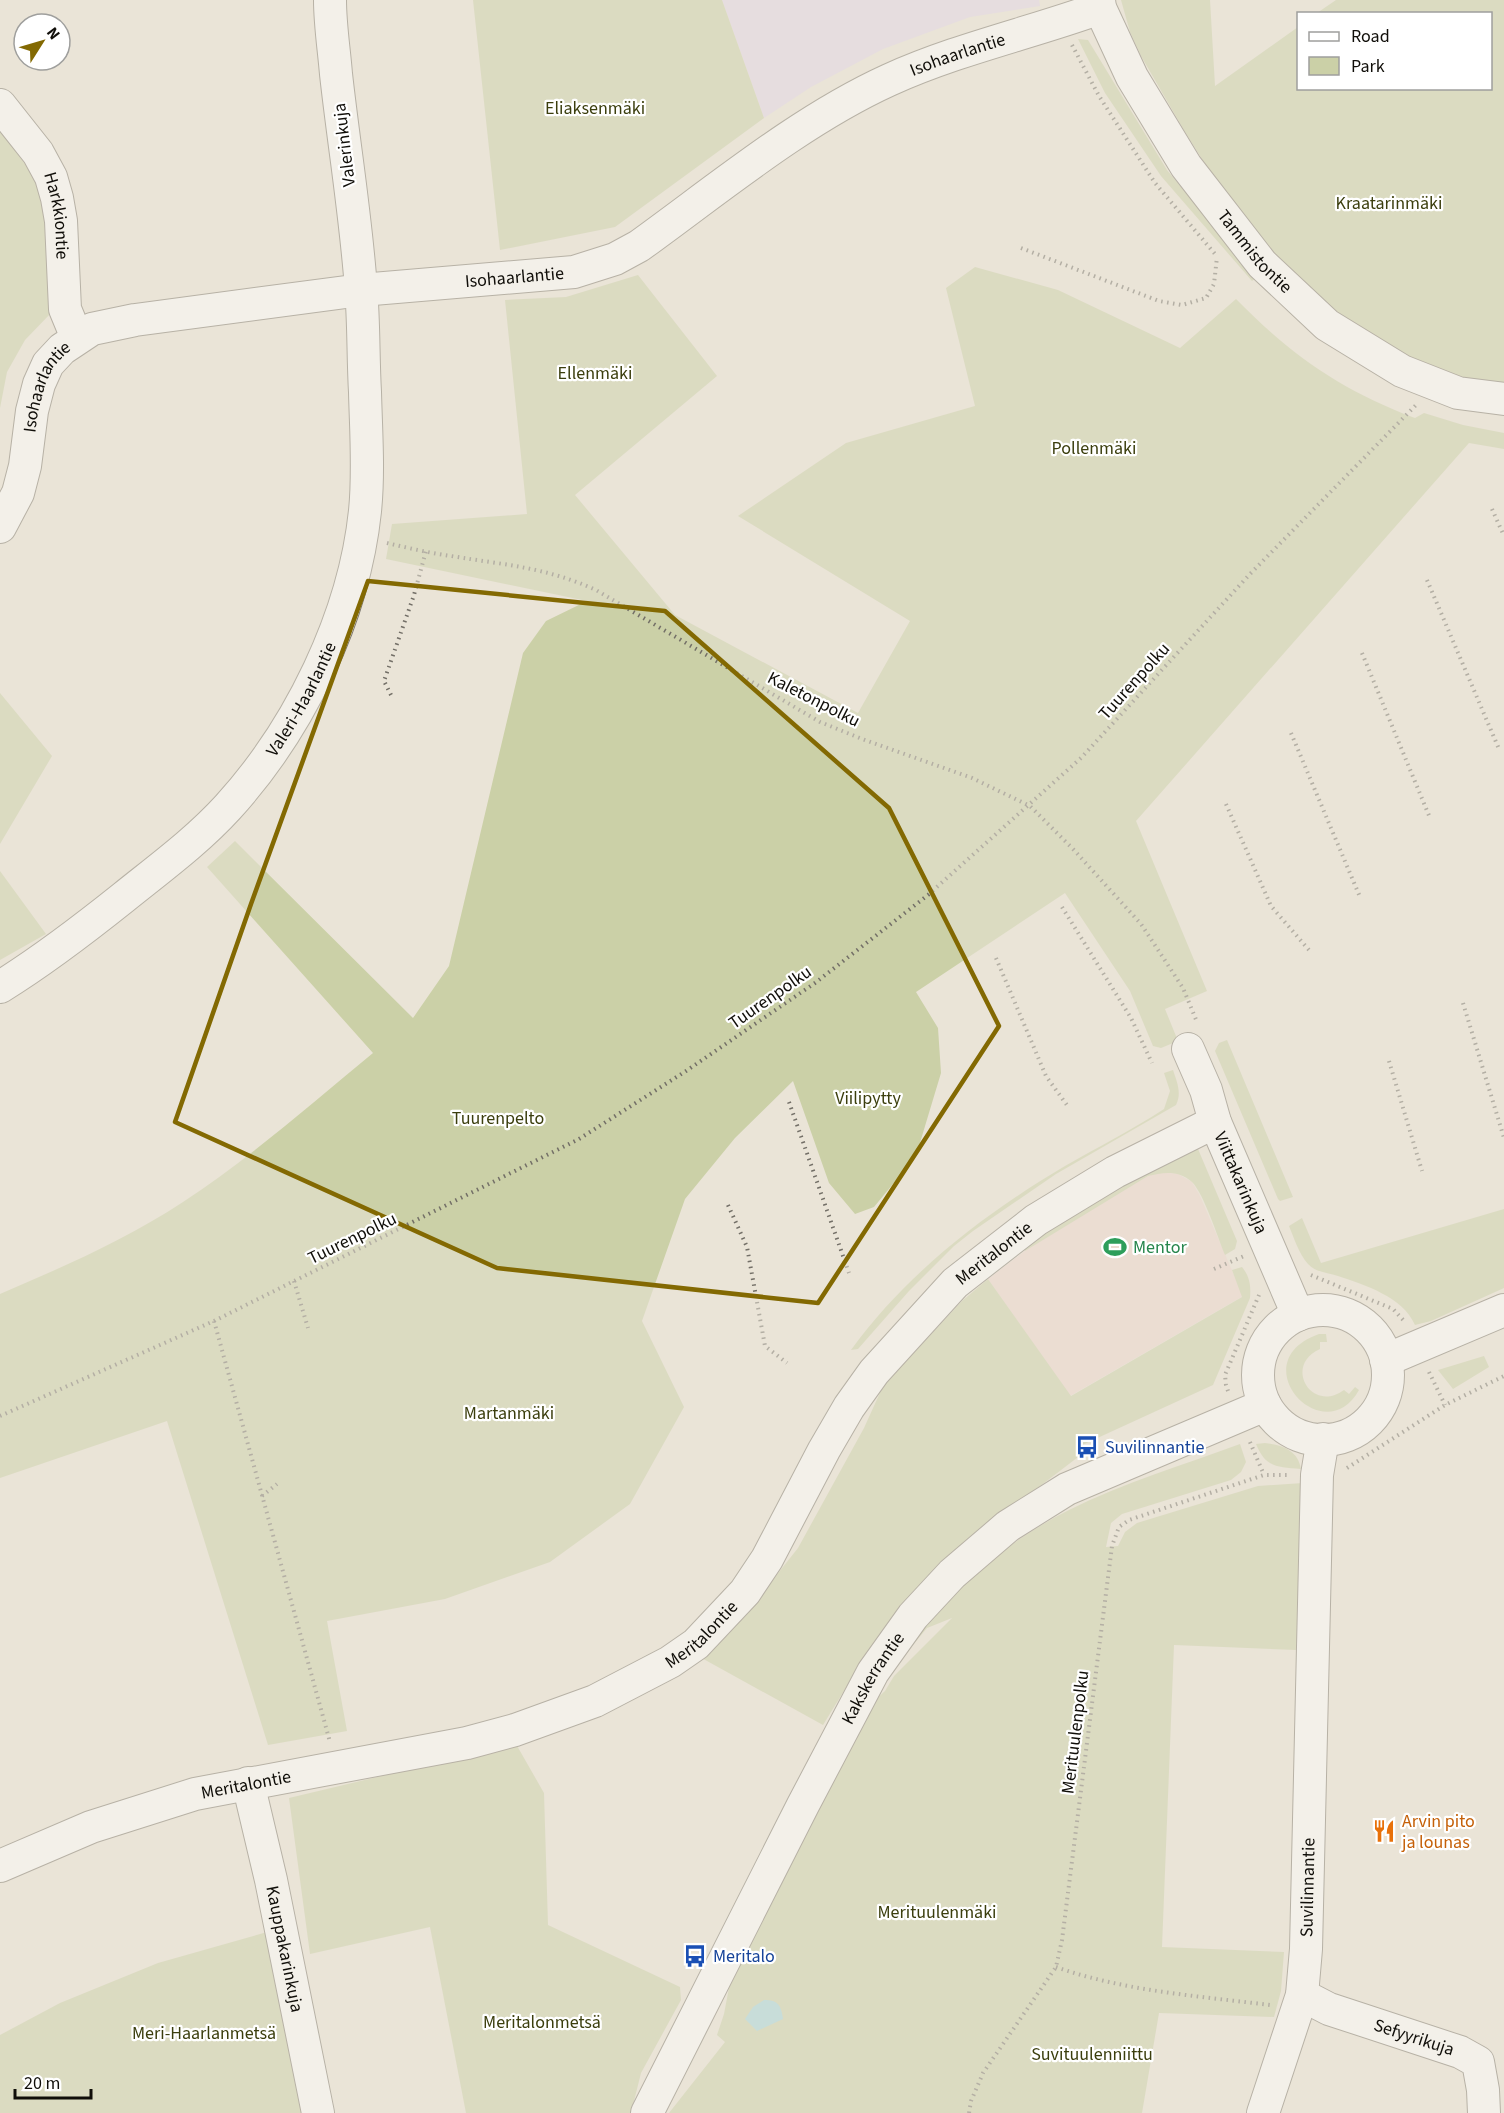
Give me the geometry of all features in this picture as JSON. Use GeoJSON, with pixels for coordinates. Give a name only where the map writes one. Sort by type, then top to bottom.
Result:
{"type":"FeatureCollection","features":[{"type":"Feature","properties":{"kind":"street","name":"Valerinkuja"},"geometry":{"type":"LineString","coordinates":[[330,0],[339,102],[361,290]]}},
{"type":"Feature","properties":{"kind":"street","name":"Isohaarlantie"},"geometry":{"type":"LineString","coordinates":[[0,527],[18,493],[25,466],[32,411],[39,384],[48,364],[63,349],[92,329],[106,325],[361,290],[554,275],[574,272],[615,259],[639,246],[805,127],[853,98],[923,66],[1062,22],[1100,4]]}},
{"type":"Feature","properties":{"kind":"street","name":"Tammistontie"},"geometry":{"type":"LineString","coordinates":[[1100,4],[1132,77],[1186,166],[1262,264],[1327,325],[1402,371],[1458,393],[1504,399]]}},
{"type":"Feature","properties":{"kind":"street","name":"Harkkiontie"},"geometry":{"type":"LineString","coordinates":[[0,105],[38,153],[51,177],[61,221],[65,309],[77,338]]}},
{"type":"Feature","properties":{"kind":"street","name":"Valeri-Haarlantie"},"geometry":{"type":"LineString","coordinates":[[0,987],[38,964],[197,838],[228,807],[255,773],[288,727],[308,692],[338,621],[351,579],[364,514],[367,469],[361,290]]}},
{"type":"Feature","properties":{"kind":"street","name":"Viittakarinkuja"},"geometry":{"type":"LineString","coordinates":[[1188,1049],[1206,1090],[1215,1122],[1298,1315]]}},
{"type":"Feature","properties":{"kind":"street","name":"Meritalontie"},"geometry":{"type":"LineString","coordinates":[[0,1866],[90,1827],[195,1794],[477,1740],[594,1701],[670,1662],[696,1644],[745,1592],[767,1559],[849,1407],[874,1372],[955,1282],[1036,1220],[1115,1172],[1215,1122]]}},
{"type":"Feature","properties":{"kind":"street"},"geometry":{"type":"LineString","coordinates":[[1317,1310],[1347,1314],[1360,1322],[1372,1332],[1386,1360],[1388,1375],[1386,1390],[1380,1405],[1372,1418],[1360,1428],[1346,1435],[1323,1439],[1300,1436],[1274,1418],[1265,1405],[1260,1390],[1258,1374],[1265,1344],[1287,1321],[1298,1315],[1317,1310]]}},
{"type":"Feature","properties":{"kind":"street"},"geometry":{"type":"LineString","coordinates":[[1386,1360],[1504,1310]]}},
{"type":"Feature","properties":{"kind":"street","name":"Kakskerrantie"},"geometry":{"type":"LineString","coordinates":[[647,2113],[803,1804],[873,1672],[913,1616],[952,1574],[1008,1526],[1067,1489],[1265,1405]]}},
{"type":"Feature","properties":{"kind":"street","name":"Suvilinnantie"},"geometry":{"type":"LineString","coordinates":[[1263,2113],[1300,2002],[1306,1949],[1317,1475],[1323,1439]]}},
{"type":"Feature","properties":{"kind":"street","name":"Kauppakarinkuja"},"geometry":{"type":"LineString","coordinates":[[248,1784],[271,1880],[318,2113]]}},
{"type":"Feature","properties":{"kind":"street","name":"Sefyyrikuja"},"geometry":{"type":"LineString","coordinates":[[1300,2002],[1329,2009],[1491,2063],[1483,2090],[1484,2113]]}},
{"type":"Feature","properties":{"kind":"path"},"geometry":{"type":"LineString","coordinates":[[1021,248],[1159,301],[1182,305],[1206,298],[1214,284],[1218,257]]}},
{"type":"Feature","properties":{"kind":"path","name":"Tuurenpolku"},"geometry":{"type":"LineString","coordinates":[[0,1416],[214,1321],[579,1139],[686,1071],[815,983],[928,895],[1081,758],[1250,574],[1416,405]]}},
{"type":"Feature","properties":{"kind":"path"},"geometry":{"type":"LineString","coordinates":[[1492,509],[1504,536]]}},
{"type":"Feature","properties":{"kind":"path","name":"Kaletonpolku"},"geometry":{"type":"LineString","coordinates":[[389,544],[504,563],[568,578],[596,590],[820,722],[972,778],[1030,806],[1073,849],[1141,924],[1183,988],[1187,999]]}},
{"type":"Feature","properties":{"kind":"path"},"geometry":{"type":"LineString","coordinates":[[392,695],[384,681],[414,595],[426,551]]}},
{"type":"Feature","properties":{"kind":"path"},"geometry":{"type":"LineString","coordinates":[[1427,580],[1499,749]]}},
{"type":"Feature","properties":{"kind":"path"},"geometry":{"type":"LineString","coordinates":[[1362,653],[1430,818]]}},
{"type":"Feature","properties":{"kind":"path"},"geometry":{"type":"LineString","coordinates":[[1291,733],[1360,897]]}},
{"type":"Feature","properties":{"kind":"path"},"geometry":{"type":"LineString","coordinates":[[1226,804],[1270,906],[1309,950]]}},
{"type":"Feature","properties":{"kind":"path"},"geometry":{"type":"LineString","coordinates":[[1062,908],[1131,1018],[1152,1063]]}},
{"type":"Feature","properties":{"kind":"path"},"geometry":{"type":"LineString","coordinates":[[996,958],[1046,1076],[1069,1108]]}},
{"type":"Feature","properties":{"kind":"path"},"geometry":{"type":"LineString","coordinates":[[1464,1003],[1504,1138]]}},
{"type":"Feature","properties":{"kind":"path"},"geometry":{"type":"LineString","coordinates":[[1389,1061],[1422,1171]]}},
{"type":"Feature","properties":{"kind":"path"},"geometry":{"type":"LineString","coordinates":[[789,1102],[849,1273]]}},
{"type":"Feature","properties":{"kind":"path"},"geometry":{"type":"LineString","coordinates":[[728,1204],[747,1248],[765,1346],[788,1363]]}},
{"type":"Feature","properties":{"kind":"path"},"geometry":{"type":"LineString","coordinates":[[1214,1269],[1248,1255]]}},
{"type":"Feature","properties":{"kind":"path"},"geometry":{"type":"LineString","coordinates":[[1303,1274],[1316,1275],[1393,1309],[1407,1326]]}},
{"type":"Feature","properties":{"kind":"path"},"geometry":{"type":"LineString","coordinates":[[294,1281],[308,1328]]}},
{"type":"Feature","properties":{"kind":"path"},"geometry":{"type":"LineString","coordinates":[[1229,1393],[1225,1375],[1262,1290]]}},
{"type":"Feature","properties":{"kind":"path"},"geometry":{"type":"LineString","coordinates":[[214,1321],[331,1746]]}},
{"type":"Feature","properties":{"kind":"path"},"geometry":{"type":"LineString","coordinates":[[1429,1371],[1445,1405]]}},
{"type":"Feature","properties":{"kind":"path"},"geometry":{"type":"LineString","coordinates":[[1343,1471],[1445,1405],[1504,1376]]}},
{"type":"Feature","properties":{"kind":"path"},"geometry":{"type":"LineString","coordinates":[[1250,1441],[1264,1475]]}},
{"type":"Feature","properties":{"kind":"path","name":"Merituulenpolku"},"geometry":{"type":"LineString","coordinates":[[969,2113],[971,2101],[983,2073],[1056,1966],[1062,1941],[1112,1546],[1119,1527],[1129,1520],[1264,1475],[1296,1475]]}},
{"type":"Feature","properties":{"kind":"path"},"geometry":{"type":"LineString","coordinates":[[262,1496],[277,1484]]}},
{"type":"Feature","properties":{"kind":"path"},"geometry":{"type":"LineString","coordinates":[[1056,1966],[1114,1984],[1300,2002]]}},
{"type":"Feature","properties":{"kind":"highlighted area"},"geometry":{"type":"Polygon","coordinates":[[[368,581],[665,611],[889,808],[999,1026],[818,1303],[497,1268],[175,1122],[368,581]]]}},
{"type":"Feature","properties":{"kind":"shaded area"},"geometry":{"type":"Polygon","coordinates":[[[722,0],[1039,0],[1040,6],[970,17],[883,49],[811,87],[764,118],[722,0]]]}},
{"type":"Feature","properties":{"kind":"shaded area"},"geometry":{"type":"Polygon","coordinates":[[[1162,1172],[1178,1174],[1192,1182],[1243,1296],[1070,1396],[988,1279],[1038,1241],[1148,1176],[1162,1172]]]}},
{"type":"Feature","properties":{"kind":"green space","name":"Eliaksenmäki"},"geometry":{"type":"Polygon","coordinates":[[[473,0],[722,0],[764,118],[615,227],[500,250],[473,0]]]}},
{"type":"Feature","properties":{"kind":"green space","name":"Kraatarinmäki"},"geometry":{"type":"Polygon","coordinates":[[[1121,0],[1210,0],[1215,86],[1297,28],[1297,90],[1492,90],[1492,12],[1318,12],[1336,0],[1504,0],[1504,389],[1416,364],[1326,313],[1237,215],[1185,132],[1141,56],[1130,32],[1121,0]]]}},
{"type":"Feature","properties":{"kind":"green space"},"geometry":{"type":"Polygon","coordinates":[[[1078,39],[1088,40],[1167,170],[1256,278],[1252,281],[1161,176],[1105,93],[1078,39]]]}},
{"type":"Feature","properties":{"kind":"green space"},"geometry":{"type":"Polygon","coordinates":[[[0,130],[37,180],[46,199],[52,312],[25,340],[7,372],[0,408],[0,130]]]}},
{"type":"Feature","properties":{"kind":"green space"},"geometry":{"type":"Polygon","coordinates":[[[975,267],[1058,290],[1180,348],[1236,299],[1297,354],[1340,383],[1415,418],[1424,413],[1463,425],[1504,433],[1504,449],[1469,443],[1136,821],[1207,991],[1165,1009],[1178,1041],[1161,1048],[1153,1046],[1130,991],[1065,893],[916,992],[938,1028],[941,1073],[916,1156],[874,1207],[855,1214],[829,1183],[793,1081],[735,1138],[685,1199],[642,1321],[684,1407],[630,1504],[550,1562],[445,1599],[327,1621],[347,1731],[268,1745],[167,1421],[0,1478],[0,1294],[116,1241],[183,1202],[256,1149],[373,1053],[207,867],[235,841],[413,1018],[449,966],[523,653],[546,621],[587,601],[386,559],[392,524],[527,514],[505,300],[566,297],[638,275],[717,376],[575,495],[675,615],[858,713],[910,621],[738,516],[846,443],[975,406],[946,288],[975,267]]]}},
{"type":"Feature","properties":{"kind":"green space"},"geometry":{"type":"Polygon","coordinates":[[[0,693],[52,756],[0,844],[0,693]]]}},
{"type":"Feature","properties":{"kind":"green space"},"geometry":{"type":"Polygon","coordinates":[[[0,871],[46,934],[0,960],[0,871]]]}},
{"type":"Feature","properties":{"kind":"green space"},"geometry":{"type":"Polygon","coordinates":[[[1227,1040],[1293,1197],[1280,1201],[1278,1199],[1215,1051],[1219,1043],[1227,1040]]]}},
{"type":"Feature","properties":{"kind":"green space"},"geometry":{"type":"Polygon","coordinates":[[[1173,1070],[1179,1092],[1176,1105],[1056,1174],[973,1231],[954,1246],[909,1291],[858,1349],[851,1350],[896,1296],[976,1225],[1065,1166],[1164,1109],[1170,1091],[1164,1073],[1173,1070]]]}},
{"type":"Feature","properties":{"kind":"green space"},"geometry":{"type":"Polygon","coordinates":[[[1191,1149],[1198,1149],[1237,1241],[1235,1249],[1225,1255],[1206,1206],[1192,1182],[1182,1175],[1165,1173],[1148,1176],[1025,1251],[1022,1243],[1042,1229],[1191,1149]]]}},
{"type":"Feature","properties":{"kind":"green space"},"geometry":{"type":"Polygon","coordinates":[[[1504,1209],[1504,1288],[1431,1321],[1415,1325],[1402,1307],[1382,1293],[1311,1267],[1299,1251],[1289,1226],[1302,1218],[1321,1263],[1504,1209]]]}},
{"type":"Feature","properties":{"kind":"green space"},"geometry":{"type":"Polygon","coordinates":[[[1242,1267],[1247,1274],[1250,1298],[1213,1385],[1080,1446],[1082,1454],[1001,1516],[922,1586],[871,1647],[823,1725],[698,1656],[763,1592],[798,1548],[864,1428],[883,1386],[962,1301],[988,1279],[1071,1396],[1242,1297],[1232,1270],[1242,1267]]]}},
{"type":"Feature","properties":{"kind":"green space"},"geometry":{"type":"Polygon","coordinates":[[[1319,1334],[1326,1334],[1327,1342],[1320,1342],[1320,1349],[1309,1356],[1304,1366],[1303,1375],[1306,1385],[1312,1392],[1321,1396],[1332,1396],[1344,1390],[1349,1394],[1355,1387],[1359,1390],[1344,1407],[1327,1412],[1310,1407],[1296,1396],[1288,1381],[1287,1363],[1297,1347],[1319,1334]]]}},
{"type":"Feature","properties":{"kind":"green space"},"geometry":{"type":"Polygon","coordinates":[[[1484,1356],[1489,1367],[1453,1389],[1438,1370],[1484,1356]]]}},
{"type":"Feature","properties":{"kind":"green space","name":"Merituulenmäki"},"geometry":{"type":"Polygon","coordinates":[[[1240,1444],[1246,1462],[1241,1472],[1231,1480],[1122,1514],[1111,1523],[1106,1547],[1118,1546],[1125,1532],[1137,1523],[1258,1486],[1303,1483],[1300,1628],[1296,1650],[1174,1645],[1162,1947],[1284,1952],[1281,1991],[1274,2017],[1159,2013],[1142,2113],[669,2113],[725,2042],[717,2035],[724,2014],[731,1977],[748,1950],[792,1855],[874,1701],[885,1691],[894,1676],[952,1618],[927,1628],[903,1657],[929,1617],[947,1597],[980,1569],[1051,1520],[1110,1491],[1240,1444]]]}},
{"type":"Feature","properties":{"kind":"green space"},"geometry":{"type":"Polygon","coordinates":[[[1256,1444],[1277,1445],[1293,1453],[1301,1469],[1279,1467],[1268,1462],[1256,1444]]]}},
{"type":"Feature","properties":{"kind":"green space","name":"Meritalonmetsä"},"geometry":{"type":"Polygon","coordinates":[[[516,1744],[544,1793],[548,1925],[680,1987],[681,2000],[641,2073],[631,2113],[466,2113],[430,1927],[310,1954],[289,1798],[516,1744]]]}},
{"type":"Feature","properties":{"kind":"green space","name":"Meri-Haarlanmetsä"},"geometry":{"type":"Polygon","coordinates":[[[267,1932],[302,2113],[0,2113],[0,2035],[60,2003],[158,1963],[267,1932]]]}},
{"type":"Feature","properties":{"kind":"water"},"geometry":{"type":"Polygon","coordinates":[[[764,2000],[778,2004],[783,2019],[757,2031],[745,2019],[753,2007],[764,2000]]]}},
{"type":"Feature","properties":{"kind":"place","name":"Mentor"},"geometry":{"type":"Point","coordinates":[1115,1247]}},
{"type":"Feature","properties":{"kind":"place","name":"Suvilinnantie"},"geometry":{"type":"Point","coordinates":[1087,1447]}},
{"type":"Feature","properties":{"kind":"place","name":"Arvin pito ja lounas"},"geometry":{"type":"Point","coordinates":[1384,1831]}},
{"type":"Feature","properties":{"kind":"place","name":"Meritalo"},"geometry":{"type":"Point","coordinates":[695,1956]}},
{"type":"Feature","properties":{"kind":"park label","name":"Ellenmäki"},"geometry":{"type":"Point","coordinates":[595,373]}},
{"type":"Feature","properties":{"kind":"park label","name":"Pollenmäki"},"geometry":{"type":"Point","coordinates":[1094,448]}},
{"type":"Feature","properties":{"kind":"park label","name":"Viilipytty"},"geometry":{"type":"Point","coordinates":[868,1098]}},
{"type":"Feature","properties":{"kind":"park label","name":"Tuurenpelto"},"geometry":{"type":"Point","coordinates":[498,1118]}},
{"type":"Feature","properties":{"kind":"park label","name":"Martanmäki"},"geometry":{"type":"Point","coordinates":[509,1413]}},
{"type":"Feature","properties":{"kind":"park label","name":"Suvituulenniittu"},"geometry":{"type":"Point","coordinates":[1092,2054]}}]}
